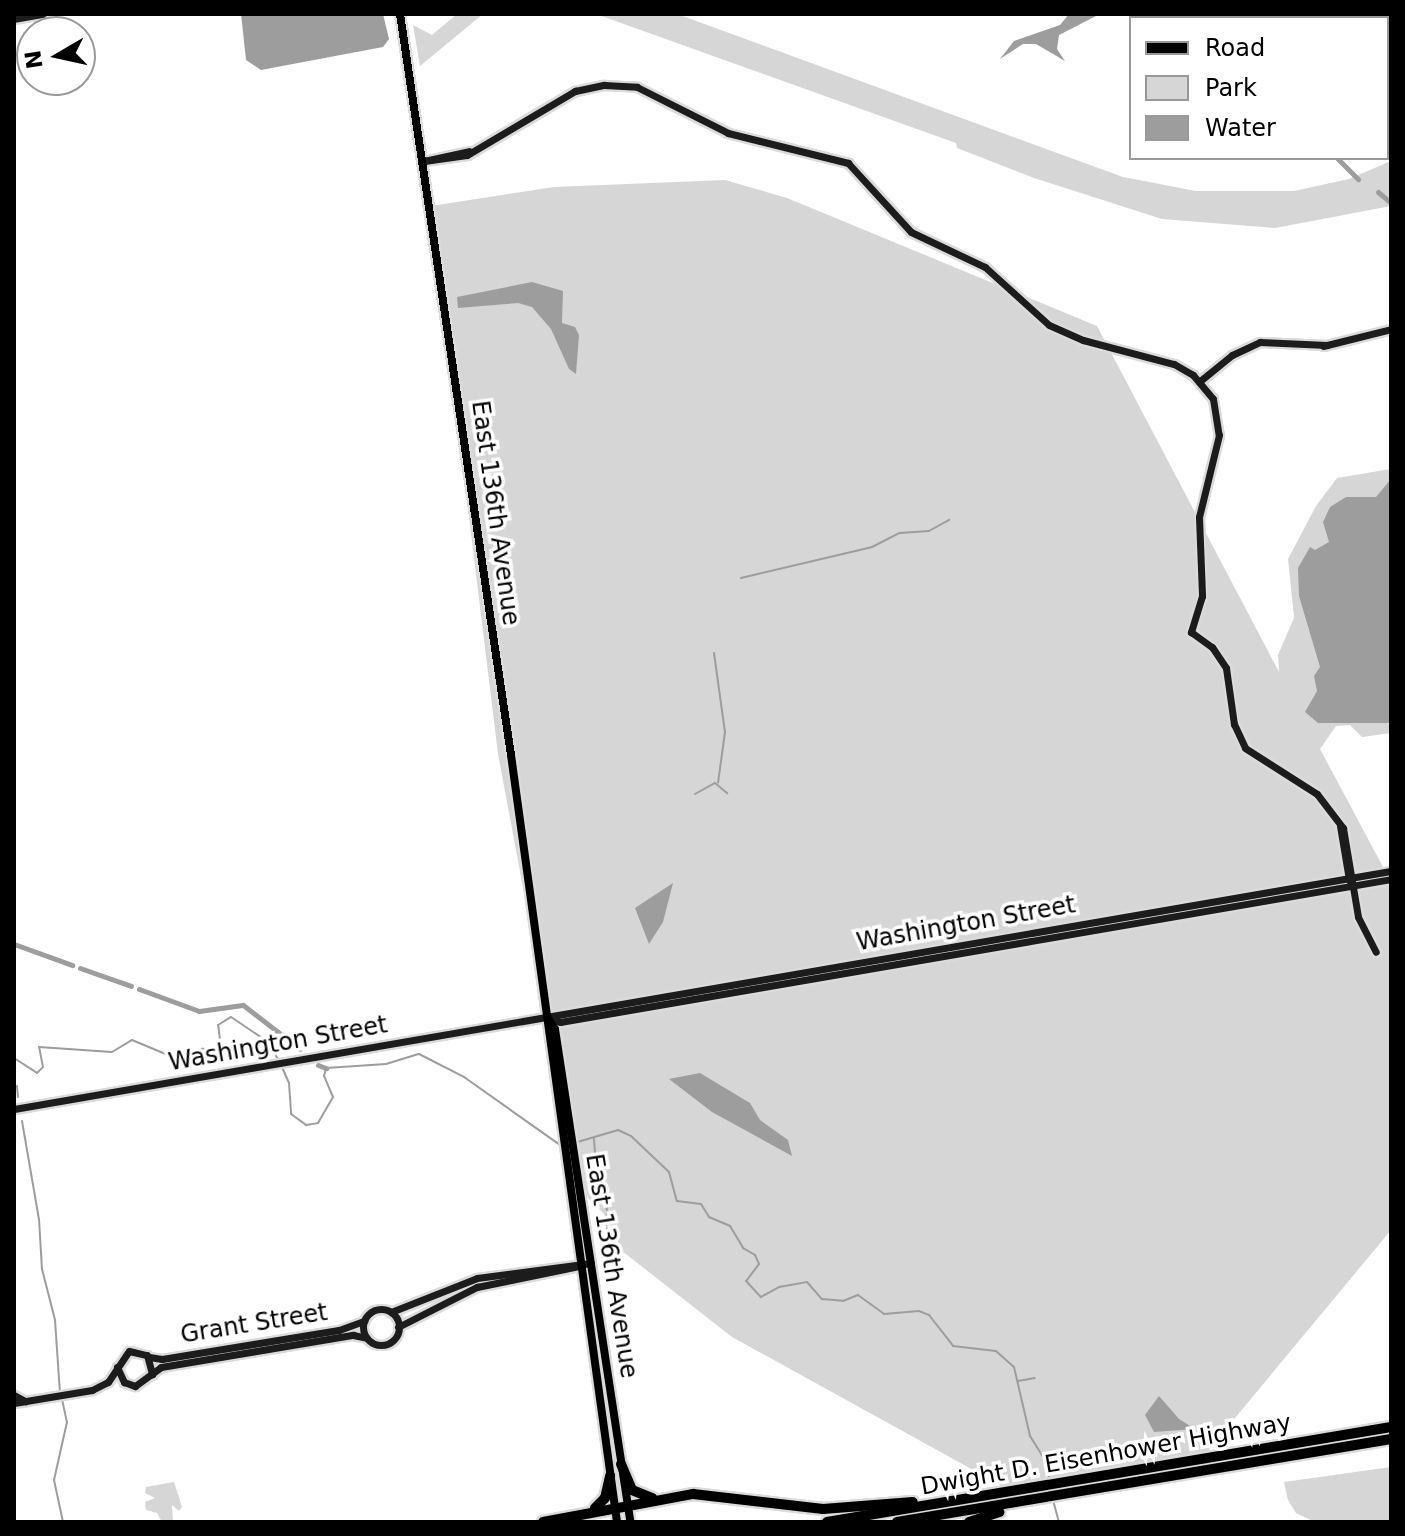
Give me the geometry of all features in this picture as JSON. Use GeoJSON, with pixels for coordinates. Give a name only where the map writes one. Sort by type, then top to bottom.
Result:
{"type":"FeatureCollection","features":[{"type":"Feature","properties":{"kind":"highway","name":"Dwight D. Eisenhower Highway"},"geometry":{"type":"LineString","coordinates":[[936,1522],[999,1512],[1042,1494],[1391,1427]]}},
{"type":"Feature","properties":{"kind":"highway","name":"Dwight D. Eisenhower Highway"},"geometry":{"type":"LineString","coordinates":[[827,1522],[954,1502],[1063,1491],[1391,1439]]}},
{"type":"Feature","properties":{"kind":"highway"},"geometry":{"type":"LineString","coordinates":[[621,1464],[632,1490],[654,1499]]}},
{"type":"Feature","properties":{"kind":"highway"},"geometry":{"type":"LineString","coordinates":[[593,1510],[605,1498],[610,1476]]}},
{"type":"Feature","properties":{"kind":"highway"},"geometry":{"type":"LineString","coordinates":[[543,1522],[654,1499],[716,1494],[823,1509],[954,1502]]}},
{"type":"Feature","properties":{"kind":"highway"},"geometry":{"type":"LineString","coordinates":[[854,1522],[1042,1494]]}},
{"type":"Feature","properties":{"kind":"highway"},"geometry":{"type":"LineString","coordinates":[[897,1522],[1042,1494]]}},
{"type":"Feature","properties":{"kind":"highway"},"geometry":{"type":"LineString","coordinates":[[969,1522],[999,1512]]}},
{"type":"Feature","properties":{"kind":"main road","name":"East 136th Avenue"},"geometry":{"type":"LineString","coordinates":[[400,14],[548,1018],[545,1032],[563,1116],[630,1522]]}},
{"type":"Feature","properties":{"kind":"main road","name":"East 136th Avenue"},"geometry":{"type":"LineString","coordinates":[[586,1264],[617,1522]]}},
{"type":"Feature","properties":{"kind":"street"},"geometry":{"type":"LineString","coordinates":[[14,19],[43,14]]}},
{"type":"Feature","properties":{"kind":"street"},"geometry":{"type":"LineString","coordinates":[[424,161],[475,150],[575,91],[604,85],[637,87],[722,131],[848,163],[911,232],[985,267],[1049,325],[1083,340],[1174,364],[1200,381],[1215,405],[1219,435],[1199,517],[1202,596],[1191,632],[1212,647],[1226,668],[1234,724],[1245,748],[1317,794],[1339,821],[1359,921],[1376,952]]}},
{"type":"Feature","properties":{"kind":"street"},"geometry":{"type":"LineString","coordinates":[[1200,381],[1232,355],[1255,346],[1327,345],[1391,329]]}},
{"type":"Feature","properties":{"kind":"street","name":"Washington Street"},"geometry":{"type":"LineString","coordinates":[[14,1109],[548,1018],[560,1012],[1352,881],[1391,871]]}},
{"type":"Feature","properties":{"kind":"street","name":"Washington Street"},"geometry":{"type":"LineString","coordinates":[[1352,881],[1391,879]]}},
{"type":"Feature","properties":{"kind":"street"},"geometry":{"type":"LineString","coordinates":[[586,1264],[477,1287],[398,1327],[386,1344],[367,1338],[364,1321],[377,1309],[391,1312],[477,1278],[586,1264]]}},
{"type":"Feature","properties":{"kind":"street"},"geometry":{"type":"LineString","coordinates":[[391,1312],[398,1327]]}},
{"type":"Feature","properties":{"kind":"street","name":"Grant Street"},"geometry":{"type":"LineString","coordinates":[[149,1357],[162,1359],[339,1330],[364,1321]]}},
{"type":"Feature","properties":{"kind":"street","name":"Grant Street"},"geometry":{"type":"LineString","coordinates":[[152,1374],[163,1367],[356,1335],[367,1338]]}},
{"type":"Feature","properties":{"kind":"street"},"geometry":{"type":"LineString","coordinates":[[14,1403],[68,1398],[108,1382],[141,1385],[152,1374],[149,1357],[129,1351],[108,1382]]}},
{"type":"Feature","properties":{"kind":"street"},"geometry":{"type":"LineString","coordinates":[[117,1367],[124,1382]]}},
{"type":"Feature","properties":{"kind":"street"},"geometry":{"type":"LineString","coordinates":[[14,1395],[25,1401]]}},
{"type":"Feature","properties":{"kind":"green space"},"geometry":{"type":"Polygon","coordinates":[[[457,14],[483,14],[420,66],[413,25],[432,35],[457,14]]]}},
{"type":"Feature","properties":{"kind":"green space"},"geometry":{"type":"Polygon","coordinates":[[[596,14],[677,14],[1123,177],[1196,191],[1294,191],[1349,179],[1391,161],[1391,206],[1275,228],[1162,219],[1034,178],[957,148],[956,143],[596,14]]]}},
{"type":"Feature","properties":{"kind":"green space"},"geometry":{"type":"Polygon","coordinates":[[[725,180],[787,198],[1097,326],[1279,672],[1278,655],[1294,618],[1288,559],[1316,506],[1337,478],[1391,469],[1391,733],[1362,737],[1350,725],[1336,726],[1320,749],[1391,882],[1391,1230],[1206,1453],[1004,1487],[732,1337],[622,1251],[604,1214],[588,1198],[566,1117],[498,754],[431,206],[554,187],[725,180]]]}},
{"type":"Feature","properties":{"kind":"green space"},"geometry":{"type":"Polygon","coordinates":[[[1391,1467],[1391,1522],[1315,1522],[1296,1513],[1288,1500],[1284,1482],[1391,1467]]]}},
{"type":"Feature","properties":{"kind":"green space"},"geometry":{"type":"Polygon","coordinates":[[[174,1482],[182,1507],[179,1511],[172,1505],[173,1522],[162,1522],[157,1513],[146,1510],[145,1502],[155,1498],[145,1493],[146,1487],[174,1482]]]}},
{"type":"Feature","properties":{"kind":"water"},"geometry":{"type":"Polygon","coordinates":[[[241,14],[383,14],[389,39],[383,47],[261,70],[246,60],[241,14]]]}},
{"type":"Feature","properties":{"kind":"water"},"geometry":{"type":"Polygon","coordinates":[[[1069,14],[1100,14],[1059,35],[1057,49],[1065,61],[1036,44],[1023,44],[1000,59],[1014,41],[1060,25],[1069,14]]]}},
{"type":"Feature","properties":{"kind":"water"},"geometry":{"type":"Polygon","coordinates":[[[532,282],[563,291],[562,323],[575,327],[579,335],[576,374],[569,369],[551,329],[532,307],[518,303],[458,308],[457,297],[532,282]]]}},
{"type":"Feature","properties":{"kind":"water"},"geometry":{"type":"Polygon","coordinates":[[[1391,479],[1391,723],[1318,723],[1305,712],[1317,691],[1314,676],[1320,667],[1299,596],[1298,568],[1310,547],[1315,550],[1329,542],[1323,522],[1330,507],[1346,497],[1376,497],[1391,479]]]}},
{"type":"Feature","properties":{"kind":"water"},"geometry":{"type":"Polygon","coordinates":[[[673,883],[663,922],[649,944],[635,908],[673,883]]]}},
{"type":"Feature","properties":{"kind":"water"},"geometry":{"type":"Polygon","coordinates":[[[700,1073],[750,1103],[760,1120],[788,1140],[792,1156],[712,1112],[669,1079],[700,1073]]]}},
{"type":"Feature","properties":{"kind":"water"},"geometry":{"type":"Polygon","coordinates":[[[1159,1396],[1179,1419],[1195,1429],[1154,1432],[1145,1415],[1159,1396]]]}},
{"type":"Feature","properties":{"kind":"waterway"},"geometry":{"type":"LineString","coordinates":[[1339,160],[1358,179]]}},
{"type":"Feature","properties":{"kind":"waterway"},"geometry":{"type":"LineString","coordinates":[[1378,192],[1391,203]]}},
{"type":"Feature","properties":{"kind":"waterway"},"geometry":{"type":"LineString","coordinates":[[741,578],[872,547],[900,533],[929,531],[949,520]]}},
{"type":"Feature","properties":{"kind":"waterway"},"geometry":{"type":"LineString","coordinates":[[714,653],[725,732],[718,783]]}},
{"type":"Feature","properties":{"kind":"waterway"},"geometry":{"type":"LineString","coordinates":[[695,794],[715,783],[727,793]]}},
{"type":"Feature","properties":{"kind":"waterway"},"geometry":{"type":"LineString","coordinates":[[14,944],[72,965]]}},
{"type":"Feature","properties":{"kind":"waterway"},"geometry":{"type":"LineString","coordinates":[[80,968],[131,986]]}},
{"type":"Feature","properties":{"kind":"waterway"},"geometry":{"type":"LineString","coordinates":[[139,989],[199,1011],[243,1005],[300,1049]]}},
{"type":"Feature","properties":{"kind":"waterway"},"geometry":{"type":"LineString","coordinates":[[14,1058],[37,1073],[43,1067],[39,1047],[112,1052],[132,1040],[180,1060],[202,1049],[221,1048],[218,1025],[231,1017],[268,1042],[278,1059]]}},
{"type":"Feature","properties":{"kind":"waterway"},"geometry":{"type":"LineString","coordinates":[[281,1065],[289,1083],[291,1114],[306,1125],[318,1123],[333,1097],[324,1076],[326,1068],[386,1064],[419,1054],[464,1077],[560,1145]]}},
{"type":"Feature","properties":{"kind":"waterway"},"geometry":{"type":"LineString","coordinates":[[318,1065],[326,1068]]}},
{"type":"Feature","properties":{"kind":"waterway"},"geometry":{"type":"LineString","coordinates":[[17,1086],[18,1097]]}},
{"type":"Feature","properties":{"kind":"waterway"},"geometry":{"type":"LineString","coordinates":[[22,1121],[39,1219],[42,1269],[55,1320],[60,1393]]}},
{"type":"Feature","properties":{"kind":"waterway"},"geometry":{"type":"LineString","coordinates":[[574,1143],[618,1130],[631,1136],[669,1172],[677,1201],[701,1204],[709,1217],[730,1226],[743,1248],[755,1255],[759,1264],[746,1281],[761,1297],[779,1287],[807,1282],[822,1299],[843,1301],[858,1295],[884,1314],[919,1311],[929,1315],[953,1346],[996,1351],[1014,1367],[1030,1436],[1046,1462],[1050,1482]]}},
{"type":"Feature","properties":{"kind":"waterway"},"geometry":{"type":"LineString","coordinates":[[594,1139],[596,1171],[607,1210],[606,1246]]}},
{"type":"Feature","properties":{"kind":"waterway"},"geometry":{"type":"LineString","coordinates":[[1018,1381],[1035,1378]]}},
{"type":"Feature","properties":{"kind":"waterway"},"geometry":{"type":"LineString","coordinates":[[62,1399],[67,1422],[54,1480],[63,1522]]}},
{"type":"Feature","properties":{"kind":"waterway"},"geometry":{"type":"LineString","coordinates":[[1053,1500],[1059,1522]]}}]}
